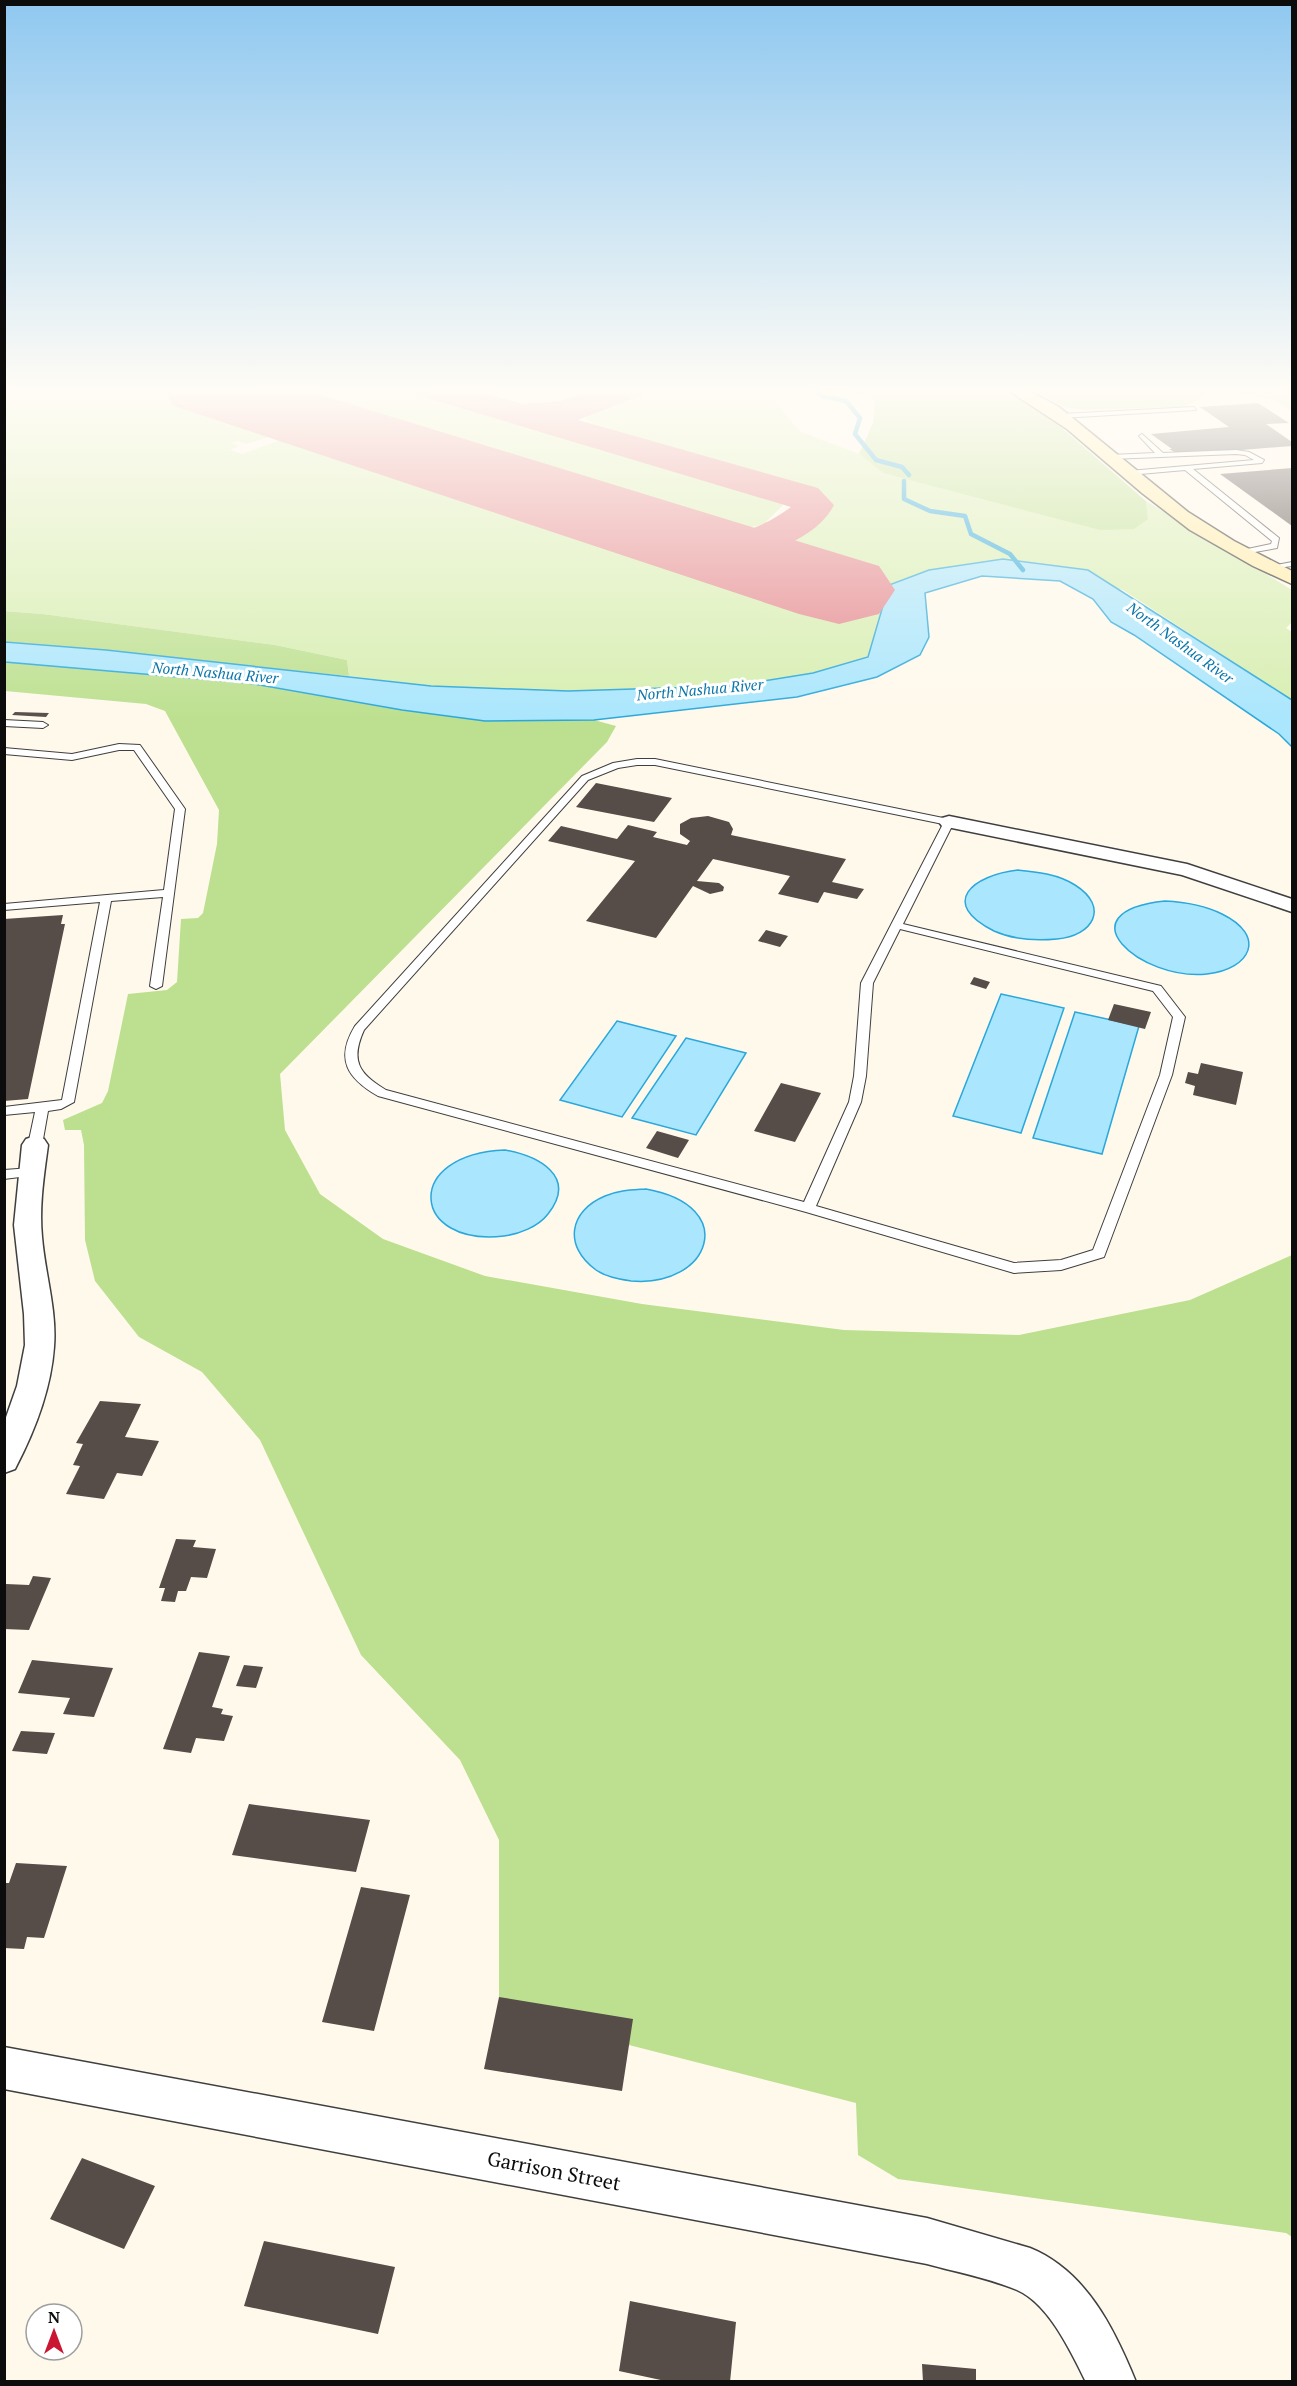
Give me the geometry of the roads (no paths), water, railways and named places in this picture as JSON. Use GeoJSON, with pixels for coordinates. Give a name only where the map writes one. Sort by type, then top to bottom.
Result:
{"type":"FeatureCollection","features":[{"type":"Feature","properties":{"kind":"main road"},"geometry":{"type":"LineString","coordinates":[[1159,498],[1241,553],[1293,578]]}},
{"type":"Feature","properties":{"kind":"street"},"geometry":{"type":"LineString","coordinates":[[949,822],[1187,870],[1293,906]]}},
{"type":"Feature","properties":{"kind":"street"},"geometry":{"type":"LineString","coordinates":[[4,1460],[28,1408],[39,1359],[39,1317],[28,1237],[24,1164]]}},
{"type":"Feature","properties":{"kind":"street","name":"Garrison Street"},"geometry":{"type":"LineString","coordinates":[[4,2068],[927,2241],[1030,2271],[1051,2286],[1081,2321],[1112,2382]]}},
{"type":"Feature","properties":{"kind":"lane"},"geometry":{"type":"LineString","coordinates":[[1225,498],[1276,540],[1274,546],[1241,553]]}},
{"type":"Feature","properties":{"kind":"lane"},"geometry":{"type":"LineString","coordinates":[[1270,567],[1293,564]]}},
{"type":"Feature","properties":{"kind":"lane"},"geometry":{"type":"LineString","coordinates":[[4,723],[43,725]]}},
{"type":"Feature","properties":{"kind":"lane"},"geometry":{"type":"LineString","coordinates":[[4,751],[72,757],[119,747],[137,747],[180,809],[156,986]]}},
{"type":"Feature","properties":{"kind":"lane"},"geometry":{"type":"LineString","coordinates":[[808,1208],[855,1102],[860,1076],[867,983],[895,925],[949,822],[656,762],[616,765],[599,770],[585,778],[524,843],[359,1029],[352,1041],[352,1067],[356,1076],[382,1093],[808,1208],[1014,1268],[1061,1264],[1099,1253],[1166,1075],[1179,1017],[1157,988],[895,925]]}},
{"type":"Feature","properties":{"kind":"lane"},"geometry":{"type":"LineString","coordinates":[[4,907],[169,893]]}},
{"type":"Feature","properties":{"kind":"lane"},"geometry":{"type":"LineString","coordinates":[[4,1111],[63,1106],[68,1102],[106,898]]}},
{"type":"Feature","properties":{"kind":"lane"},"geometry":{"type":"LineString","coordinates":[[24,1164],[42,1108]]}},
{"type":"Feature","properties":{"kind":"water","name":"North Nashua River"},"geometry":{"type":"Polygon","coordinates":[[[1003,559],[1088,570],[1292,700],[1292,747],[1279,734],[1134,635],[1111,622],[1093,599],[1060,581],[982,576],[925,593],[929,637],[920,655],[877,677],[797,697],[594,720],[485,721],[402,710],[248,683],[5,662],[5,642],[106,650],[431,686],[568,691],[732,686],[813,673],[868,657],[889,585],[929,570],[1003,559]]]}},
{"type":"Feature","properties":{"kind":"water"},"geometry":{"type":"Polygon","coordinates":[[[1018,870],[1055,876],[1075,885],[1092,902],[1093,919],[1088,926],[1070,937],[1033,940],[1002,934],[977,921],[968,910],[965,901],[968,892],[987,878],[1018,870]]]}},
{"type":"Feature","properties":{"kind":"water"},"geometry":{"type":"Polygon","coordinates":[[[1165,901],[1208,908],[1236,923],[1245,932],[1249,941],[1248,950],[1243,959],[1222,971],[1207,974],[1182,973],[1158,967],[1137,957],[1122,944],[1115,931],[1118,918],[1134,908],[1165,901]]]}},
{"type":"Feature","properties":{"kind":"water"},"geometry":{"type":"Polygon","coordinates":[[[1001,994],[1064,1008],[1021,1133],[953,1116],[1001,994]]]}},
{"type":"Feature","properties":{"kind":"water"},"geometry":{"type":"Polygon","coordinates":[[[1075,1012],[1139,1026],[1102,1154],[1033,1138],[1075,1012]]]}},
{"type":"Feature","properties":{"kind":"water"},"geometry":{"type":"Polygon","coordinates":[[[617,1021],[676,1036],[622,1117],[560,1100],[617,1021]]]}},
{"type":"Feature","properties":{"kind":"water"},"geometry":{"type":"Polygon","coordinates":[[[686,1038],[746,1053],[696,1135],[632,1118],[686,1038]]]}},
{"type":"Feature","properties":{"kind":"water"},"geometry":{"type":"Polygon","coordinates":[[[505,1150],[530,1157],[550,1170],[559,1189],[556,1201],[548,1214],[528,1229],[504,1236],[473,1236],[450,1228],[436,1215],[431,1199],[435,1182],[448,1167],[472,1155],[505,1150]]]}},
{"type":"Feature","properties":{"kind":"water"},"geometry":{"type":"Polygon","coordinates":[[[646,1189],[676,1198],[695,1212],[704,1227],[704,1244],[696,1259],[680,1272],[658,1280],[631,1281],[596,1270],[585,1261],[578,1250],[575,1230],[578,1220],[593,1203],[605,1196],[620,1191],[646,1189]]]}},
{"type":"Feature","properties":{"kind":"waterway"},"geometry":{"type":"LineString","coordinates":[[904,498],[930,511],[965,516],[971,534],[1010,554],[1023,570]]}}]}
